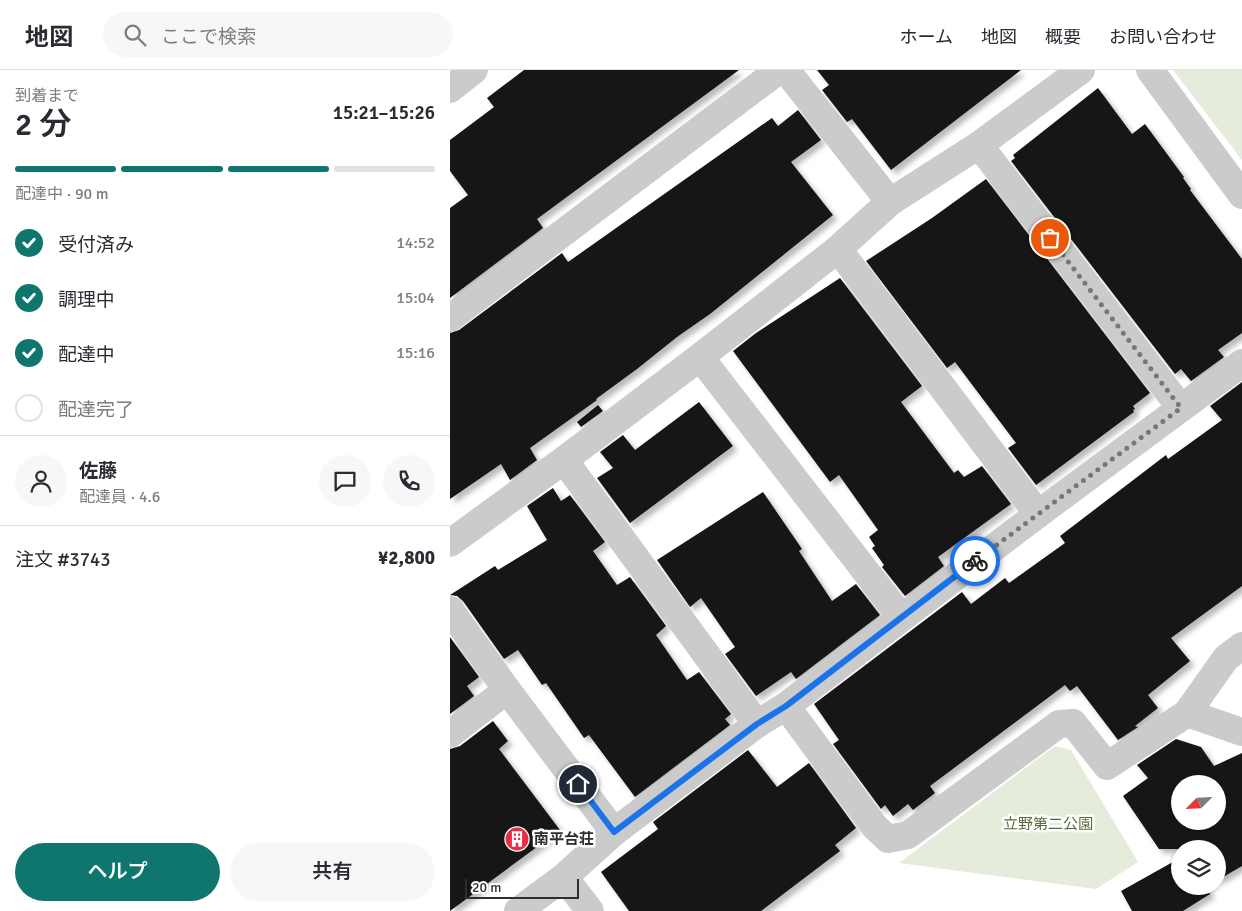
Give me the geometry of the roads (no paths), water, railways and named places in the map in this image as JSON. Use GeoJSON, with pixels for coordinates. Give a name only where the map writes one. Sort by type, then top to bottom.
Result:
{"type":"FeatureCollection","features":[{"type":"Feature","properties":{"kind":"street"},"geometry":{"type":"LineString","coordinates":[[450,89],[474,70]]}},
{"type":"Feature","properties":{"kind":"street"},"geometry":{"type":"LineString","coordinates":[[450,318],[779,70]]}},
{"type":"Feature","properties":{"kind":"street"},"geometry":{"type":"LineString","coordinates":[[786,70],[890,202]]}},
{"type":"Feature","properties":{"kind":"street"},"geometry":{"type":"LineString","coordinates":[[450,543],[700,357],[838,250],[890,202],[979,145],[1081,70]]}},
{"type":"Feature","properties":{"kind":"street"},"geometry":{"type":"LineString","coordinates":[[1150,70],[1241,192]]}},
{"type":"Feature","properties":{"kind":"street"},"geometry":{"type":"LineString","coordinates":[[979,145],[1181,408]]}},
{"type":"Feature","properties":{"kind":"street"},"geometry":{"type":"LineString","coordinates":[[838,250],[1038,514]]}},
{"type":"Feature","properties":{"kind":"street"},"geometry":{"type":"LineString","coordinates":[[700,357],[901,617]]}},
{"type":"Feature","properties":{"kind":"street"},"geometry":{"type":"LineString","coordinates":[[518,911],[564,877],[614,832],[757,724],[786,706],[1038,514],[1242,364]]}},
{"type":"Feature","properties":{"kind":"street"},"geometry":{"type":"LineString","coordinates":[[564,460],[757,724]]}},
{"type":"Feature","properties":{"kind":"street"},"geometry":{"type":"LineString","coordinates":[[450,610],[507,690],[614,832]]}},
{"type":"Feature","properties":{"kind":"street"},"geometry":{"type":"LineString","coordinates":[[786,706],[875,827],[888,839],[908,835],[1059,724],[1072,723],[1107,766],[1189,712],[1187,713],[1226,658],[1242,646]]}},
{"type":"Feature","properties":{"kind":"street"},"geometry":{"type":"LineString","coordinates":[[450,734],[507,690]]}},
{"type":"Feature","properties":{"kind":"street"},"geometry":{"type":"LineString","coordinates":[[1187,713],[1242,732]]}},
{"type":"Feature","properties":{"kind":"street"},"geometry":{"type":"LineString","coordinates":[[564,877],[590,911]]}},
{"type":"Feature","properties":{"kind":"place","name":"南平台荘"},"geometry":{"type":"Point","coordinates":[517,839]}},
{"type":"Feature","properties":{"kind":"park label","name":"立野第二公園"},"geometry":{"type":"Point","coordinates":[1048,824]}}]}
